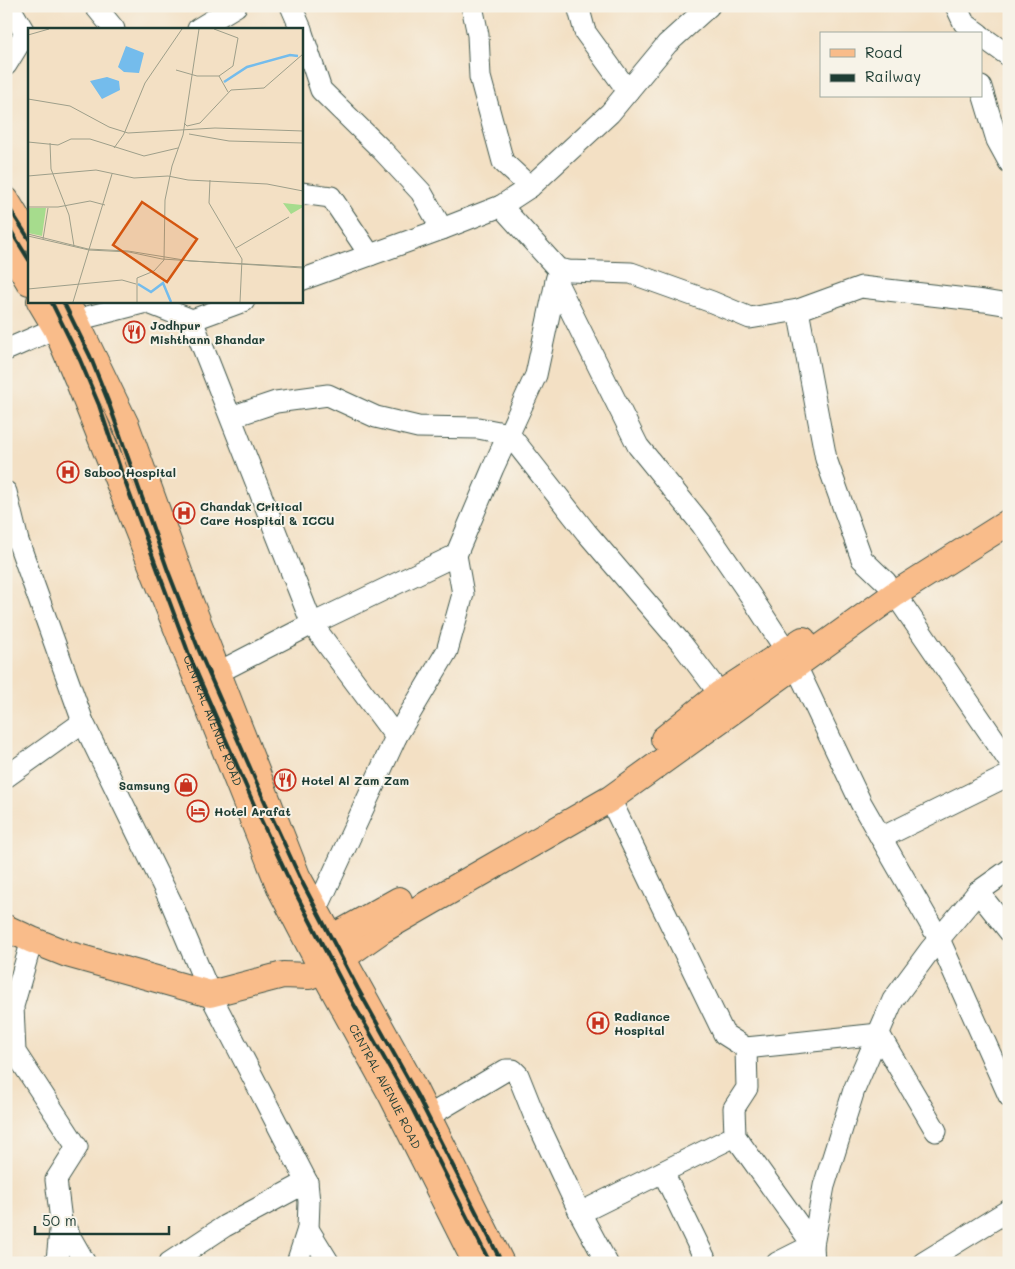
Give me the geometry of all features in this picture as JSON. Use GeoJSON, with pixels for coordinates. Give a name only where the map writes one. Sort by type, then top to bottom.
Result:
{"type":"FeatureCollection","features":[{"type":"Feature","properties":{"kind":"main road"},"geometry":{"type":"LineString","coordinates":[[6,200],[28,236]]}},
{"type":"Feature","properties":{"kind":"main road"},"geometry":{"type":"LineString","coordinates":[[6,243],[28,280]]}},
{"type":"Feature","properties":{"kind":"main road","name":"CENTRAL AVENUE ROAD"},"geometry":{"type":"LineString","coordinates":[[42,302],[66,317],[78,380],[281,890],[327,954],[391,1094],[476,1263]]}},
{"type":"Feature","properties":{"kind":"main road"},"geometry":{"type":"LineString","coordinates":[[66,317],[126,425],[217,672],[297,876],[316,911],[327,954],[410,1081],[501,1263]]}},
{"type":"Feature","properties":{"kind":"main road"},"geometry":{"type":"LineString","coordinates":[[6,928],[67,954],[210,994],[284,975],[296,956],[327,954],[605,788],[720,694],[821,646],[891,588],[1009,504]]}},
{"type":"Feature","properties":{"kind":"main road"},"geometry":{"type":"LineString","coordinates":[[891,588],[1009,522]]}},
{"type":"Feature","properties":{"kind":"main road"},"geometry":{"type":"LineString","coordinates":[[427,894],[610,799],[791,659]]}},
{"type":"Feature","properties":{"kind":"street"},"geometry":{"type":"LineString","coordinates":[[6,65],[27,37],[9,6]]}},
{"type":"Feature","properties":{"kind":"street"},"geometry":{"type":"LineString","coordinates":[[95,6],[113,28]]}},
{"type":"Feature","properties":{"kind":"street"},"geometry":{"type":"LineString","coordinates":[[200,28],[236,6]]}},
{"type":"Feature","properties":{"kind":"street"},"geometry":{"type":"LineString","coordinates":[[291,6],[301,28]]}},
{"type":"Feature","properties":{"kind":"street"},"geometry":{"type":"LineString","coordinates":[[472,6],[478,35],[480,77],[503,162],[530,187]]}},
{"type":"Feature","properties":{"kind":"street"},"geometry":{"type":"LineString","coordinates":[[578,6],[585,32],[628,91]]}},
{"type":"Feature","properties":{"kind":"street"},"geometry":{"type":"LineString","coordinates":[[302,280],[501,206],[530,187],[610,113],[667,44],[709,6]]}},
{"type":"Feature","properties":{"kind":"street"},"geometry":{"type":"LineString","coordinates":[[956,6],[964,23],[974,32]]}},
{"type":"Feature","properties":{"kind":"street"},"geometry":{"type":"LineString","coordinates":[[302,32],[321,90],[382,150],[420,192],[442,229]]}},
{"type":"Feature","properties":{"kind":"street"},"geometry":{"type":"LineString","coordinates":[[982,90],[997,140],[1009,162]]}},
{"type":"Feature","properties":{"kind":"street"},"geometry":{"type":"LineString","coordinates":[[302,193],[331,197],[370,255]]}},
{"type":"Feature","properties":{"kind":"street"},"geometry":{"type":"LineString","coordinates":[[501,206],[557,275],[638,446],[702,525],[791,659],[861,804],[939,938],[1009,1096]]}},
{"type":"Feature","properties":{"kind":"street"},"geometry":{"type":"LineString","coordinates":[[557,275],[568,271],[631,273],[712,302],[750,318],[798,310],[861,287],[984,300],[1009,305]]}},
{"type":"Feature","properties":{"kind":"street"},"geometry":{"type":"LineString","coordinates":[[316,911],[396,736],[447,651],[463,594],[456,555],[508,434],[536,375],[557,275]]}},
{"type":"Feature","properties":{"kind":"street"},"geometry":{"type":"LineString","coordinates":[[6,350],[66,317],[146,302],[192,320],[241,302]]}},
{"type":"Feature","properties":{"kind":"street"},"geometry":{"type":"LineString","coordinates":[[798,310],[826,459],[862,560],[891,588],[1009,761]]}},
{"type":"Feature","properties":{"kind":"street"},"geometry":{"type":"LineString","coordinates":[[192,320],[312,624],[396,736]]}},
{"type":"Feature","properties":{"kind":"street"},"geometry":{"type":"LineString","coordinates":[[231,417],[276,402],[328,395],[376,416],[418,428],[478,428],[508,434],[586,532],[681,643],[720,694]]}},
{"type":"Feature","properties":{"kind":"street"},"geometry":{"type":"LineString","coordinates":[[6,492],[18,541],[83,722],[172,902],[210,994],[307,1182],[310,1202],[308,1229],[297,1263]]}},
{"type":"Feature","properties":{"kind":"street"},"geometry":{"type":"LineString","coordinates":[[217,672],[456,555]]}},
{"type":"Feature","properties":{"kind":"street"},"geometry":{"type":"LineString","coordinates":[[6,777],[83,722]]}},
{"type":"Feature","properties":{"kind":"street"},"geometry":{"type":"LineString","coordinates":[[881,838],[1009,775]]}},
{"type":"Feature","properties":{"kind":"street"},"geometry":{"type":"LineString","coordinates":[[610,799],[724,1034],[746,1048],[879,1034]]}},
{"type":"Feature","properties":{"kind":"street"},"geometry":{"type":"LineString","coordinates":[[814,1254],[824,1186],[854,1090],[893,1000],[939,938],[978,892],[1009,870]]}},
{"type":"Feature","properties":{"kind":"street"},"geometry":{"type":"LineString","coordinates":[[978,892],[1009,931]]}},
{"type":"Feature","properties":{"kind":"street"},"geometry":{"type":"LineString","coordinates":[[32,940],[13,1006],[15,1052],[77,1147],[56,1180],[61,1221],[57,1260],[54,1263]]}},
{"type":"Feature","properties":{"kind":"street"},"geometry":{"type":"LineString","coordinates":[[879,1034],[936,1131]]}},
{"type":"Feature","properties":{"kind":"street"},"geometry":{"type":"LineString","coordinates":[[746,1048],[747,1088],[734,1108],[735,1136],[814,1254]]}},
{"type":"Feature","properties":{"kind":"street"},"geometry":{"type":"LineString","coordinates":[[428,1117],[506,1070],[513,1070],[518,1076],[534,1115],[580,1213],[607,1263]]}},
{"type":"Feature","properties":{"kind":"street"},"geometry":{"type":"LineString","coordinates":[[580,1213],[735,1136]]}},
{"type":"Feature","properties":{"kind":"street"},"geometry":{"type":"LineString","coordinates":[[663,1172],[707,1263]]}},
{"type":"Feature","properties":{"kind":"street"},"geometry":{"type":"LineString","coordinates":[[170,1263],[225,1226],[307,1182]]}},
{"type":"Feature","properties":{"kind":"street"},"geometry":{"type":"LineString","coordinates":[[923,1263],[1009,1210]]}},
{"type":"Feature","properties":{"kind":"street"},"geometry":{"type":"LineString","coordinates":[[61,1221],[85,1263]]}},
{"type":"Feature","properties":{"kind":"street"},"geometry":{"type":"LineString","coordinates":[[308,1229],[329,1263]]}},
{"type":"Feature","properties":{"kind":"street"},"geometry":{"type":"LineString","coordinates":[[777,1263],[814,1254]]}},
{"type":"Feature","properties":{"kind":"railway"},"geometry":{"type":"LineString","coordinates":[[6,203],[28,237]]}},
{"type":"Feature","properties":{"kind":"railway"},"geometry":{"type":"LineString","coordinates":[[6,223],[28,258]]}},
{"type":"Feature","properties":{"kind":"railway"},"geometry":{"type":"LineString","coordinates":[[51,302],[80,360],[99,405],[120,468],[190,657],[255,807],[292,886],[348,994],[409,1102],[490,1263]]}},
{"type":"Feature","properties":{"kind":"railway"},"geometry":{"type":"LineString","coordinates":[[63,302],[90,356],[108,401],[168,571],[200,653],[265,802],[302,882],[358,989],[418,1097],[502,1263]]}},
{"type":"Feature","properties":{"kind":"place","name":"Jodhpur Mishthann Bhandar"},"geometry":{"type":"Point","coordinates":[134,332]}},
{"type":"Feature","properties":{"kind":"place","name":"Saboo Hospital"},"geometry":{"type":"Point","coordinates":[68,472]}},
{"type":"Feature","properties":{"kind":"place","name":"Chandak Critical Care Hospital & ICCU"},"geometry":{"type":"Point","coordinates":[184,513]}},
{"type":"Feature","properties":{"kind":"place","name":"Hotel Al Zam Zam"},"geometry":{"type":"Point","coordinates":[285,780]}},
{"type":"Feature","properties":{"kind":"place","name":"Samsung"},"geometry":{"type":"Point","coordinates":[186,785]}},
{"type":"Feature","properties":{"kind":"place","name":"Hotel Arafat"},"geometry":{"type":"Point","coordinates":[198,811]}},
{"type":"Feature","properties":{"kind":"place","name":"Radiance Hospital"},"geometry":{"type":"Point","coordinates":[598,1023]}}]}
